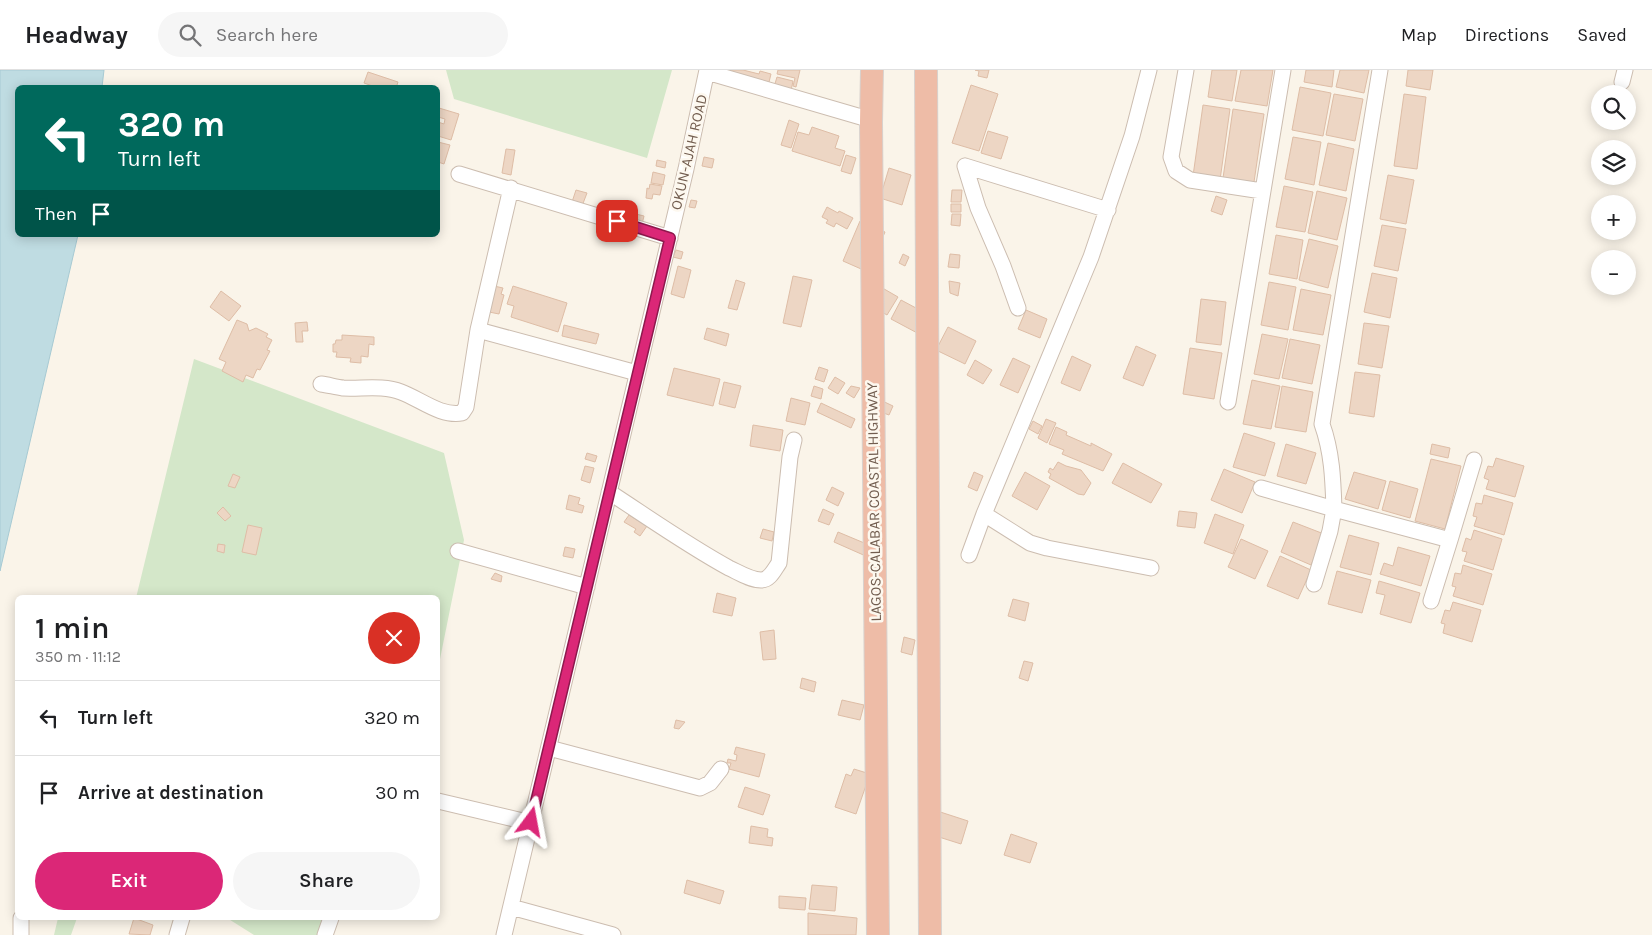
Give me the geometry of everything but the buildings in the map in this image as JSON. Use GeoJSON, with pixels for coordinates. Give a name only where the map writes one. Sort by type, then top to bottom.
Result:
{"type":"FeatureCollection","features":[{"type":"Feature","properties":{"kind":"highway","name":"LAGOS-CALABAR COASTAL HIGHWAY"},"geometry":{"type":"LineString","coordinates":[[872,70],[878,935]]}},
{"type":"Feature","properties":{"kind":"highway"},"geometry":{"type":"LineString","coordinates":[[926,70],[930,935]]}},
{"type":"Feature","properties":{"kind":"street"},"geometry":{"type":"LineString","coordinates":[[969,555],[1108,210],[1132,136],[1149,70]]}},
{"type":"Feature","properties":{"kind":"street"},"geometry":{"type":"LineString","coordinates":[[1186,70],[1171,157],[1176,172],[1190,180],[1262,191]]}},
{"type":"Feature","properties":{"kind":"street"},"geometry":{"type":"LineString","coordinates":[[1228,402],[1282,70]]}},
{"type":"Feature","properties":{"kind":"street"},"geometry":{"type":"LineString","coordinates":[[1314,584],[1330,531],[1334,509],[1329,444],[1322,424],[1380,70]]}},
{"type":"Feature","properties":{"kind":"street"},"geometry":{"type":"LineString","coordinates":[[707,71],[862,117]]}},
{"type":"Feature","properties":{"kind":"street","name":"OKUN-AJAH ROAD"},"geometry":{"type":"LineString","coordinates":[[504,935],[670,238],[707,71]]}},
{"type":"Feature","properties":{"kind":"street"},"geometry":{"type":"LineString","coordinates":[[1018,308],[1003,266],[978,208],[966,166],[1108,210]]}},
{"type":"Feature","properties":{"kind":"street"},"geometry":{"type":"LineString","coordinates":[[459,174],[511,188],[670,238]]}},
{"type":"Feature","properties":{"kind":"street"},"geometry":{"type":"LineString","coordinates":[[320,384],[341,388],[378,388],[401,391],[434,407],[456,414],[462,413],[466,407],[478,330],[511,188]]}},
{"type":"Feature","properties":{"kind":"street"},"geometry":{"type":"LineString","coordinates":[[478,330],[637,373]]}},
{"type":"Feature","properties":{"kind":"street"},"geometry":{"type":"LineString","coordinates":[[609,492],[707,556],[751,578],[762,580],[771,576],[779,562],[790,457],[794,440]]}},
{"type":"Feature","properties":{"kind":"street"},"geometry":{"type":"LineString","coordinates":[[1431,601],[1474,460]]}},
{"type":"Feature","properties":{"kind":"street"},"geometry":{"type":"LineString","coordinates":[[1261,488],[1450,540]]}},
{"type":"Feature","properties":{"kind":"street"},"geometry":{"type":"LineString","coordinates":[[984,514],[1030,543],[1151,568]]}},
{"type":"Feature","properties":{"kind":"street"},"geometry":{"type":"LineString","coordinates":[[458,551],[587,587]]}},
{"type":"Feature","properties":{"kind":"street"},"geometry":{"type":"LineString","coordinates":[[548,748],[700,788],[710,783],[721,769]]}},
{"type":"Feature","properties":{"kind":"street"},"geometry":{"type":"LineString","coordinates":[[440,801],[531,822]]}},
{"type":"Feature","properties":{"kind":"street"},"geometry":{"type":"LineString","coordinates":[[511,907],[613,935]]}},
{"type":"Feature","properties":{"kind":"street"},"geometry":{"type":"LineString","coordinates":[[21,920],[21,935]]}},
{"type":"Feature","properties":{"kind":"street"},"geometry":{"type":"LineString","coordinates":[[177,935],[181,920]]}},
{"type":"Feature","properties":{"kind":"street"},"geometry":{"type":"LineString","coordinates":[[325,935],[330,920]]}},
{"type":"Feature","properties":{"kind":"green space"},"geometry":{"type":"Polygon","coordinates":[[[446,70],[672,70],[647,158],[454,99],[446,70]]]}},
{"type":"Feature","properties":{"kind":"green space"},"geometry":{"type":"Polygon","coordinates":[[[194,359],[444,453],[464,540],[440,659],[440,595],[137,595],[194,359]]]}},
{"type":"Feature","properties":{"kind":"green space"},"geometry":{"type":"Polygon","coordinates":[[[58,920],[76,920],[71,935],[54,935],[58,920]]]}},
{"type":"Feature","properties":{"kind":"green space"},"geometry":{"type":"Polygon","coordinates":[[[230,920],[323,920],[318,935],[254,935],[230,920]]]}},
{"type":"Feature","properties":{"kind":"water"},"geometry":{"type":"Polygon","coordinates":[[[0,70],[104,70],[102,85],[15,85],[15,237],[78,237],[0,571],[0,70]]]}},
{"type":"Feature","properties":{"kind":"route"},"geometry":{"type":"LineString","coordinates":[[531,822],[670,238],[617,221]]}}]}
